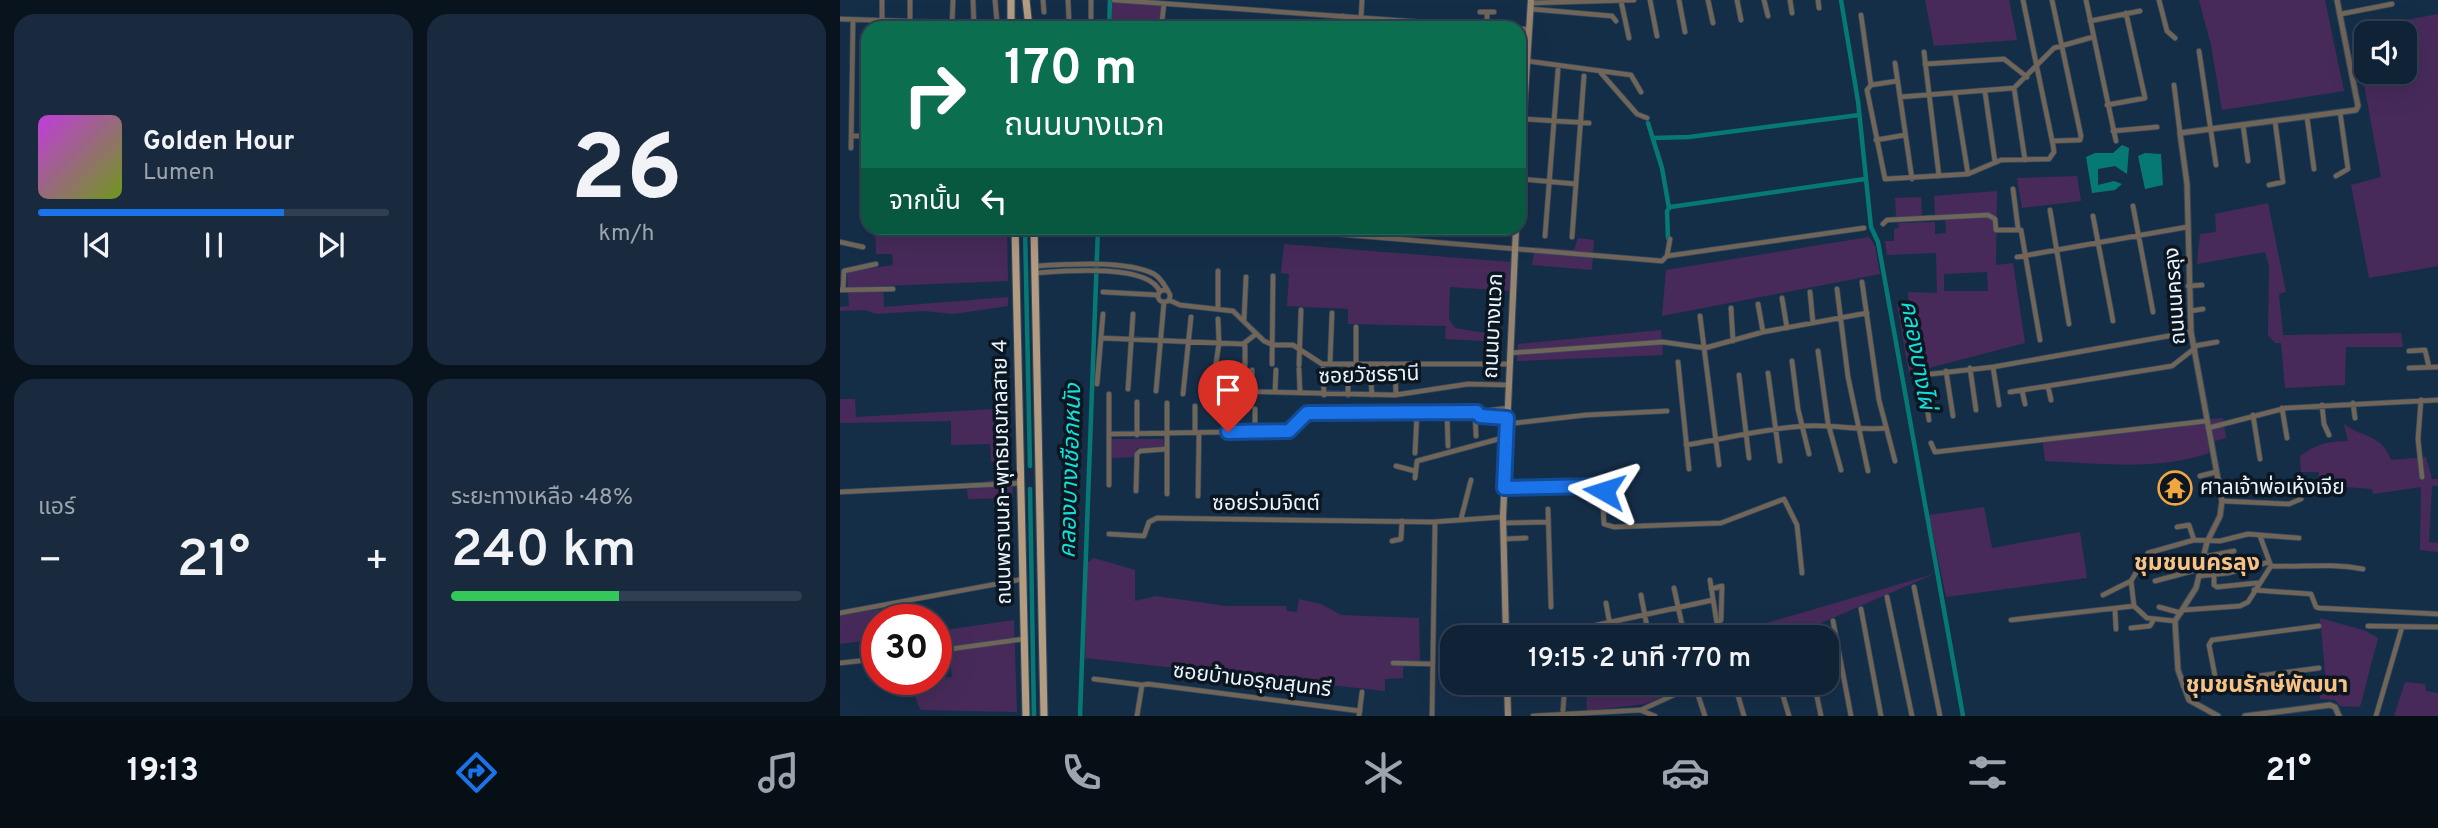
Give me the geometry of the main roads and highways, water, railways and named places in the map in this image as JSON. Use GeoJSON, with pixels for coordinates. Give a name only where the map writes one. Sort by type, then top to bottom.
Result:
{"type":"FeatureCollection","features":[{"type":"Feature","properties":{"kind":"main road"},"geometry":{"type":"LineString","coordinates":[[1009,0],[1011,21]]}},
{"type":"Feature","properties":{"kind":"main road"},"geometry":{"type":"LineString","coordinates":[[1028,0],[1029,21]]}},
{"type":"Feature","properties":{"kind":"main road"},"geometry":{"type":"LineString","coordinates":[[1526,65],[1531,4]]}},
{"type":"Feature","properties":{"kind":"main road","name":"ถนนพรานนก-พุทธมณฑลสาย 4"},"geometry":{"type":"LineString","coordinates":[[1015,235],[1026,716]]}},
{"type":"Feature","properties":{"kind":"main road","name":"ถนนพรานนก-พุทธมณฑลสาย 4"},"geometry":{"type":"LineString","coordinates":[[1034,235],[1044,716]]}},
{"type":"Feature","properties":{"kind":"main road","name":"ถนนบางแวก"},"geometry":{"type":"LineString","coordinates":[[1506,625],[1503,520],[1516,235]]}},
{"type":"Feature","properties":{"kind":"main road"},"geometry":{"type":"LineString","coordinates":[[1021,480],[1039,478]]}},
{"type":"Feature","properties":{"kind":"main road"},"geometry":{"type":"LineString","coordinates":[[1507,695],[1508,716]]}},
{"type":"Feature","properties":{"kind":"waterway","name":"คลองบางเชือกหนัง"},"geometry":{"type":"LineString","coordinates":[[1109,21],[1110,0]]}},
{"type":"Feature","properties":{"kind":"waterway","name":"คลองบางไผ่"},"geometry":{"type":"LineString","coordinates":[[1841,0],[1858,101],[1871,227],[1878,242],[1963,716]]}},
{"type":"Feature","properties":{"kind":"waterway"},"geometry":{"type":"LineString","coordinates":[[1653,138],[1689,137],[1859,115]]}},
{"type":"Feature","properties":{"kind":"waterway"},"geometry":{"type":"LineString","coordinates":[[1648,123],[1662,168],[1669,208]]}},
{"type":"Feature","properties":{"kind":"waterway"},"geometry":{"type":"LineString","coordinates":[[1668,238],[1667,211],[1670,207],[1865,179]]}},
{"type":"Feature","properties":{"kind":"waterway"},"geometry":{"type":"LineString","coordinates":[[1025,235],[1030,466]]}},
{"type":"Feature","properties":{"kind":"waterway","name":"คลองบางเชือกหนัง"},"geometry":{"type":"LineString","coordinates":[[1080,716],[1098,235]]}},
{"type":"Feature","properties":{"kind":"waterway"},"geometry":{"type":"LineString","coordinates":[[1030,489],[1034,716]]}},
{"type":"Feature","properties":{"kind":"place","name":"ศาลเจ้าพ่อเห้งเจีย"},"geometry":{"type":"Point","coordinates":[2175,488]}},
{"type":"Feature","properties":{"kind":"district","name":"ชุมชนนครลุง"},"geometry":{"type":"Point","coordinates":[2197,564]}},
{"type":"Feature","properties":{"kind":"district","name":"ชุมชนรักษ์พัฒนา"},"geometry":{"type":"Point","coordinates":[2267,686]}}]}
